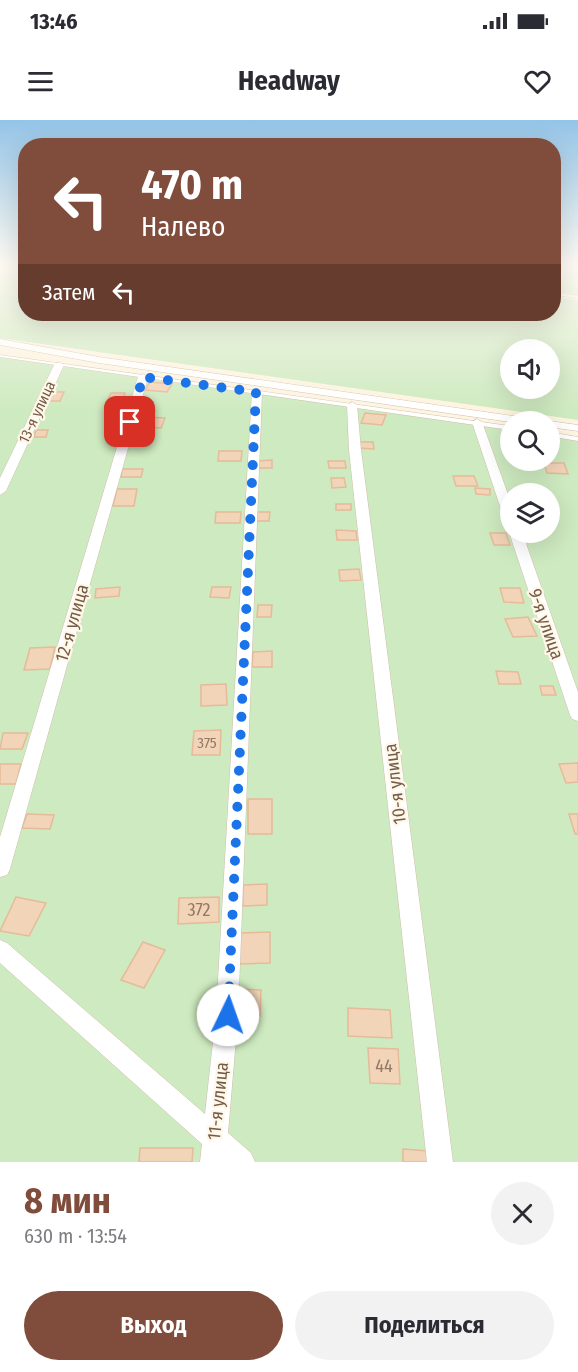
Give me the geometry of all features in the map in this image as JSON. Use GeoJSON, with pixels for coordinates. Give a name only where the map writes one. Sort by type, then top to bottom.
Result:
{"type":"FeatureCollection","features":[{"type":"Feature","properties":{"kind":"street"},"geometry":{"type":"LineString","coordinates":[[0,342],[99,360],[500,417]]}},
{"type":"Feature","properties":{"kind":"street","name":"13-я улица"},"geometry":{"type":"LineString","coordinates":[[0,491],[59,365]]}},
{"type":"Feature","properties":{"kind":"street","name":"12-я улица"},"geometry":{"type":"LineString","coordinates":[[0,869],[143,377]]}},
{"type":"Feature","properties":{"kind":"street","name":"11-я улица"},"geometry":{"type":"LineString","coordinates":[[213,1162],[228,1015],[256,392]]}},
{"type":"Feature","properties":{"kind":"street","name":"10-я улица"},"geometry":{"type":"LineString","coordinates":[[352,405],[355,450],[440,1162]]}},
{"type":"Feature","properties":{"kind":"street"},"geometry":{"type":"LineString","coordinates":[[477,422],[500,489]]}},
{"type":"Feature","properties":{"kind":"street"},"geometry":{"type":"LineString","coordinates":[[560,426],[578,428]]}},
{"type":"Feature","properties":{"kind":"street","name":"9-я улица"},"geometry":{"type":"LineString","coordinates":[[519,543],[578,715]]}},
{"type":"Feature","properties":{"kind":"street"},"geometry":{"type":"LineString","coordinates":[[0,950],[242,1162]]}},
{"type":"Feature","properties":{"kind":"lane"},"geometry":{"type":"LineString","coordinates":[[0,357],[500,426]]}},
{"type":"Feature","properties":{"kind":"lane"},"geometry":{"type":"LineString","coordinates":[[560,436],[578,438]]}},
{"type":"Feature","properties":{"kind":"green space"},"geometry":{"type":"Polygon","coordinates":[[[0,314],[18,314],[18,321],[561,321],[561,314],[578,314],[578,420],[560,417],[560,411],[515,411],[0,338],[0,314]]]}},
{"type":"Feature","properties":{"kind":"green space"},"geometry":{"type":"Polygon","coordinates":[[[0,356],[500,426],[500,471],[560,471],[560,435],[578,438],[578,1162],[0,1162],[0,356]]]}},
{"type":"Feature","properties":{"kind":"building"},"geometry":{"type":"Polygon","coordinates":[[[150,382],[172,384],[167,392],[145,390],[150,382]]]}},
{"type":"Feature","properties":{"kind":"building"},"geometry":{"type":"Polygon","coordinates":[[[53,392],[64,392],[60,401],[49,401],[53,392]]]}},
{"type":"Feature","properties":{"kind":"building"},"geometry":{"type":"Polygon","coordinates":[[[111,393],[125,393],[121,402],[107,402],[111,393]]]}},
{"type":"Feature","properties":{"kind":"building"},"geometry":{"type":"Polygon","coordinates":[[[139,410],[155,410],[154,415],[137,415],[139,410]]]}},
{"type":"Feature","properties":{"kind":"building"},"geometry":{"type":"Polygon","coordinates":[[[365,413],[386,415],[382,425],[361,423],[365,413]]]}},
{"type":"Feature","properties":{"kind":"building"},"geometry":{"type":"Polygon","coordinates":[[[143,417],[165,418],[161,428],[139,427],[143,417]]]}},
{"type":"Feature","properties":{"kind":"building"},"geometry":{"type":"Polygon","coordinates":[[[36,430],[48,430],[46,437],[34,437],[36,430]]]}},
{"type":"Feature","properties":{"kind":"building"},"geometry":{"type":"Polygon","coordinates":[[[358,442],[373,442],[374,449],[359,448],[358,442]]]}},
{"type":"Feature","properties":{"kind":"building"},"geometry":{"type":"Polygon","coordinates":[[[219,451],[242,451],[241,461],[218,461],[219,451]]]}},
{"type":"Feature","properties":{"kind":"building"},"geometry":{"type":"Polygon","coordinates":[[[272,460],[272,468],[259,468],[258,461],[272,460]]]}},
{"type":"Feature","properties":{"kind":"building"},"geometry":{"type":"Polygon","coordinates":[[[328,461],[345,461],[346,468],[329,468],[328,461]]]}},
{"type":"Feature","properties":{"kind":"building"},"geometry":{"type":"Polygon","coordinates":[[[560,463],[564,463],[568,474],[547,473],[546,471],[560,471],[560,463]]]}},
{"type":"Feature","properties":{"kind":"building"},"geometry":{"type":"Polygon","coordinates":[[[122,469],[143,469],[141,477],[121,477],[122,469]]]}},
{"type":"Feature","properties":{"kind":"building"},"geometry":{"type":"Polygon","coordinates":[[[453,476],[474,476],[478,486],[456,486],[453,476]]]}},
{"type":"Feature","properties":{"kind":"building"},"geometry":{"type":"Polygon","coordinates":[[[331,478],[344,478],[346,487],[332,488],[331,478]]]}},
{"type":"Feature","properties":{"kind":"building"},"geometry":{"type":"Polygon","coordinates":[[[475,488],[490,489],[490,495],[476,494],[475,488]]]}},
{"type":"Feature","properties":{"kind":"building"},"geometry":{"type":"Polygon","coordinates":[[[117,489],[137,489],[134,506],[113,506],[117,489]]]}},
{"type":"Feature","properties":{"kind":"building"},"geometry":{"type":"Polygon","coordinates":[[[336,504],[351,504],[351,510],[336,510],[336,504]]]}},
{"type":"Feature","properties":{"kind":"building"},"geometry":{"type":"Polygon","coordinates":[[[216,512],[241,512],[240,523],[215,523],[216,512]]]}},
{"type":"Feature","properties":{"kind":"building"},"geometry":{"type":"Polygon","coordinates":[[[257,512],[270,512],[269,521],[256,521],[257,512]]]}},
{"type":"Feature","properties":{"kind":"building"},"geometry":{"type":"Polygon","coordinates":[[[336,530],[356,531],[357,540],[337,540],[336,530]]]}},
{"type":"Feature","properties":{"kind":"building"},"geometry":{"type":"Polygon","coordinates":[[[490,533],[500,533],[500,543],[509,543],[510,545],[494,545],[490,533]]]}},
{"type":"Feature","properties":{"kind":"building"},"geometry":{"type":"Polygon","coordinates":[[[359,569],[361,580],[340,581],[339,570],[359,569]]]}},
{"type":"Feature","properties":{"kind":"building"},"geometry":{"type":"Polygon","coordinates":[[[120,587],[119,596],[95,598],[96,589],[120,587]]]}},
{"type":"Feature","properties":{"kind":"building"},"geometry":{"type":"Polygon","coordinates":[[[212,587],[231,587],[229,598],[210,597],[212,587]]]}},
{"type":"Feature","properties":{"kind":"building"},"geometry":{"type":"Polygon","coordinates":[[[500,588],[520,588],[524,603],[504,602],[500,588]]]}},
{"type":"Feature","properties":{"kind":"building"},"geometry":{"type":"Polygon","coordinates":[[[258,605],[272,605],[271,617],[257,617],[258,605]]]}},
{"type":"Feature","properties":{"kind":"building"},"geometry":{"type":"Polygon","coordinates":[[[528,617],[537,636],[513,637],[505,619],[528,617]]]}},
{"type":"Feature","properties":{"kind":"building"},"geometry":{"type":"Polygon","coordinates":[[[55,647],[50,669],[24,670],[30,648],[55,647]]]}},
{"type":"Feature","properties":{"kind":"building"},"geometry":{"type":"Polygon","coordinates":[[[272,651],[272,667],[252,667],[253,652],[272,651]]]}},
{"type":"Feature","properties":{"kind":"building"},"geometry":{"type":"Polygon","coordinates":[[[496,671],[518,672],[521,684],[499,684],[496,671]]]}},
{"type":"Feature","properties":{"kind":"building"},"geometry":{"type":"Polygon","coordinates":[[[226,684],[227,705],[201,706],[201,685],[226,684]]]}},
{"type":"Feature","properties":{"kind":"building"},"geometry":{"type":"Polygon","coordinates":[[[540,686],[553,686],[556,695],[542,695],[540,686]]]}},
{"type":"Feature","properties":{"kind":"building"},"geometry":{"type":"Polygon","coordinates":[[[221,730],[220,755],[192,755],[194,731],[221,730]]]}},
{"type":"Feature","properties":{"kind":"building"},"geometry":{"type":"Polygon","coordinates":[[[3,733],[28,733],[22,749],[0,749],[3,733]]]}},
{"type":"Feature","properties":{"kind":"building"},"geometry":{"type":"Polygon","coordinates":[[[578,763],[578,782],[566,783],[559,764],[578,763]]]}},
{"type":"Feature","properties":{"kind":"building"},"geometry":{"type":"Polygon","coordinates":[[[0,764],[21,764],[16,784],[0,784],[0,764]]]}},
{"type":"Feature","properties":{"kind":"building"},"geometry":{"type":"Polygon","coordinates":[[[248,799],[272,799],[272,834],[248,834],[248,799]]]}},
{"type":"Feature","properties":{"kind":"building"},"geometry":{"type":"Polygon","coordinates":[[[27,814],[54,815],[50,829],[22,828],[27,814]]]}},
{"type":"Feature","properties":{"kind":"building"},"geometry":{"type":"Polygon","coordinates":[[[569,814],[578,814],[578,834],[575,834],[569,814]]]}},
{"type":"Feature","properties":{"kind":"building"},"geometry":{"type":"Polygon","coordinates":[[[267,884],[267,905],[243,906],[243,885],[267,884]]]}},
{"type":"Feature","properties":{"kind":"building"},"geometry":{"type":"Polygon","coordinates":[[[16,897],[46,903],[29,936],[0,931],[16,897]]]}},
{"type":"Feature","properties":{"kind":"building"},"geometry":{"type":"Polygon","coordinates":[[[219,897],[219,922],[178,924],[179,898],[219,897]]]}},
{"type":"Feature","properties":{"kind":"building"},"geometry":{"type":"Polygon","coordinates":[[[270,932],[270,963],[238,964],[239,933],[270,932]]]}},
{"type":"Feature","properties":{"kind":"building"},"geometry":{"type":"Polygon","coordinates":[[[143,942],[165,950],[144,988],[121,980],[143,942]]]}},
{"type":"Feature","properties":{"kind":"building"},"geometry":{"type":"Polygon","coordinates":[[[237,989],[261,990],[260,1016],[236,1015],[237,989]]]}},
{"type":"Feature","properties":{"kind":"building"},"geometry":{"type":"Polygon","coordinates":[[[348,1008],[390,1010],[392,1038],[348,1036],[348,1008]]]}},
{"type":"Feature","properties":{"kind":"building"},"geometry":{"type":"Polygon","coordinates":[[[368,1048],[398,1049],[400,1084],[370,1083],[368,1048]]]}},
{"type":"Feature","properties":{"kind":"building"},"geometry":{"type":"Polygon","coordinates":[[[140,1148],[193,1148],[192,1162],[139,1162],[140,1148]]]}},
{"type":"Feature","properties":{"kind":"building"},"geometry":{"type":"Polygon","coordinates":[[[403,1149],[429,1151],[430,1162],[403,1162],[403,1149]]]}},
{"type":"Feature","properties":{"kind":"route"},"geometry":{"type":"LineString","coordinates":[[130,422],[143,377],[256,392],[228,1015]]}}]}
